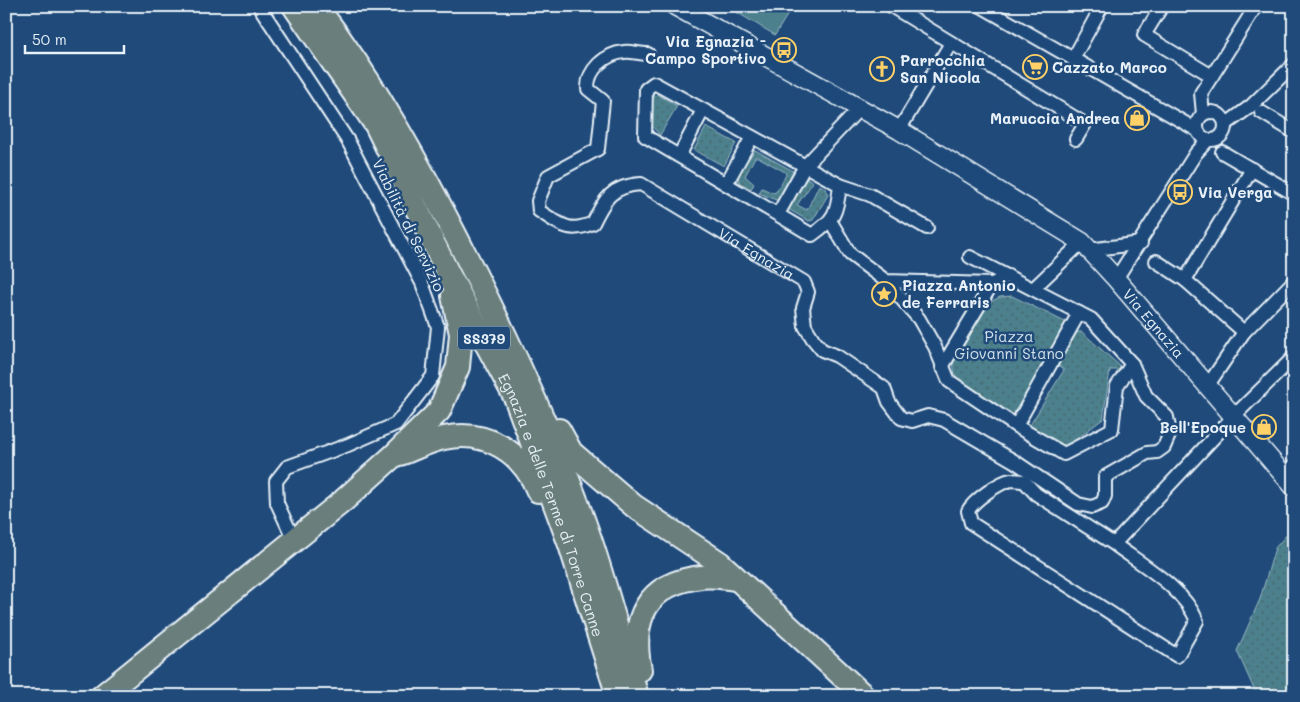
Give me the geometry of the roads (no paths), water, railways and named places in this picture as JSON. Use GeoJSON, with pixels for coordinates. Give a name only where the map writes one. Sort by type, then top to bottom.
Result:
{"type":"FeatureCollection","features":[{"type":"Feature","properties":{"kind":"highway","name":"Egnazia e delle Terme di Torre Canne"},"geometry":{"type":"LineString","coordinates":[[294,6],[376,125],[448,273],[515,397],[570,545],[618,696]]}},
{"type":"Feature","properties":{"kind":"highway","name":"Egnazia e delle Terme di Torre Canne"},"geometry":{"type":"LineString","coordinates":[[316,6],[350,50],[431,187],[501,324],[561,462],[588,531],[636,696]]}},
{"type":"Feature","properties":{"kind":"highway"},"geometry":{"type":"LineString","coordinates":[[109,693],[295,542],[392,457],[438,411],[458,367],[461,334],[448,273]]}},
{"type":"Feature","properties":{"kind":"highway"},"geometry":{"type":"LineString","coordinates":[[501,324],[571,452],[634,506],[720,563],[864,696]]}},
{"type":"Feature","properties":{"kind":"highway"},"geometry":{"type":"LineString","coordinates":[[392,457],[444,438],[477,437],[507,448],[531,474],[582,606],[594,618]]}},
{"type":"Feature","properties":{"kind":"highway"},"geometry":{"type":"LineString","coordinates":[[645,696],[636,650],[637,631],[647,602],[672,584],[702,576],[736,579]]}},
{"type":"Feature","properties":{"kind":"street","name":"Viabilità di Servizio"},"geometry":{"type":"LineString","coordinates":[[259,6],[348,141],[422,283],[438,327],[432,376],[396,424],[348,445],[287,467],[276,481],[277,503],[295,542]]}},
{"type":"Feature","properties":{"kind":"street","name":"Via Egnazia"},"geometry":{"type":"LineString","coordinates":[[675,6],[695,11],[899,130],[1086,246],[1234,416],[1290,476]]}},
{"type":"Feature","properties":{"kind":"street"},"geometry":{"type":"LineString","coordinates":[[891,6],[1085,124],[1076,139]]}},
{"type":"Feature","properties":{"kind":"street"},"geometry":{"type":"LineString","coordinates":[[981,6],[1196,130]]}},
{"type":"Feature","properties":{"kind":"street"},"geometry":{"type":"LineString","coordinates":[[1073,59],[1102,6]]}},
{"type":"Feature","properties":{"kind":"street"},"geometry":{"type":"LineString","coordinates":[[1162,6],[1144,35],[1212,76]]}},
{"type":"Feature","properties":{"kind":"street"},"geometry":{"type":"LineString","coordinates":[[1256,6],[1201,93],[1202,114],[1196,124],[1199,136],[1208,140],[1216,140],[1221,136],[1225,126],[1250,106],[1294,64]]}},
{"type":"Feature","properties":{"kind":"street"},"geometry":{"type":"LineString","coordinates":[[899,130],[951,43]]}},
{"type":"Feature","properties":{"kind":"street","name":"Via Egnazia"},"geometry":{"type":"LineString","coordinates":[[648,54],[623,52],[599,62],[587,80],[588,89],[603,101],[598,149],[548,176],[538,201],[539,211],[565,227],[579,229],[593,223],[606,197],[630,185],[641,184],[804,282],[808,292],[803,308],[805,326],[812,339],[822,350],[836,356],[884,388],[889,402],[901,418],[912,421],[928,416],[944,420],[1014,461],[1078,504],[1092,507],[1102,503],[1105,496],[1105,477],[1147,453],[1158,452],[1164,447],[1170,433],[1167,417],[1146,396],[1132,364]]}},
{"type":"Feature","properties":{"kind":"street"},"geometry":{"type":"LineString","coordinates":[[840,186],[838,203],[830,222],[812,234],[645,136],[646,89],[654,83],[840,186],[870,195],[927,228]]}},
{"type":"Feature","properties":{"kind":"street"},"geometry":{"type":"LineString","coordinates":[[778,214],[805,166],[860,108]]}},
{"type":"Feature","properties":{"kind":"street"},"geometry":{"type":"LineString","coordinates":[[679,156],[703,110]]}},
{"type":"Feature","properties":{"kind":"street"},"geometry":{"type":"LineString","coordinates":[[1202,114],[1214,112],[1224,120],[1225,126]]}},
{"type":"Feature","properties":{"kind":"street"},"geometry":{"type":"LineString","coordinates":[[1261,112],[1294,132]]}},
{"type":"Feature","properties":{"kind":"street"},"geometry":{"type":"LineString","coordinates":[[726,184],[752,137]]}},
{"type":"Feature","properties":{"kind":"street"},"geometry":{"type":"LineString","coordinates":[[1116,279],[1141,243],[1196,154],[1208,140]]}},
{"type":"Feature","properties":{"kind":"street"},"geometry":{"type":"LineString","coordinates":[[1222,152],[1294,194]]}},
{"type":"Feature","properties":{"kind":"street"},"geometry":{"type":"LineString","coordinates":[[1185,280],[1252,169]]}},
{"type":"Feature","properties":{"kind":"street"},"geometry":{"type":"LineString","coordinates":[[830,222],[850,254],[886,281],[919,320],[930,337],[949,381],[1016,426],[1064,454],[1112,429],[1117,386],[1132,364],[1091,319],[970,257]]}},
{"type":"Feature","properties":{"kind":"street"},"geometry":{"type":"LineString","coordinates":[[1033,289],[1086,246],[1141,243]]}},
{"type":"Feature","properties":{"kind":"street"},"geometry":{"type":"LineString","coordinates":[[1156,262],[1185,280],[1244,332]]}},
{"type":"Feature","properties":{"kind":"street"},"geometry":{"type":"LineString","coordinates":[[886,281],[992,284],[1008,276]]}},
{"type":"Feature","properties":{"kind":"street"},"geometry":{"type":"LineString","coordinates":[[1208,385],[1244,332],[1294,281]]}},
{"type":"Feature","properties":{"kind":"street"},"geometry":{"type":"LineString","coordinates":[[942,367],[992,284]]}},
{"type":"Feature","properties":{"kind":"street"},"geometry":{"type":"LineString","coordinates":[[1016,426],[1079,313]]}},
{"type":"Feature","properties":{"kind":"street"},"geometry":{"type":"LineString","coordinates":[[1114,544],[1234,416],[1294,357]]}},
{"type":"Feature","properties":{"kind":"street"},"geometry":{"type":"LineString","coordinates":[[1011,480],[1024,481],[1036,494],[1114,544],[1161,580],[1192,609],[1197,621],[1177,656],[972,523],[968,511],[972,503],[1004,483],[1011,480]]}},
{"type":"Feature","properties":{"kind":"place","name":"Via Egnazia - Campo Sportivo"},"geometry":{"type":"Point","coordinates":[784,50]}},
{"type":"Feature","properties":{"kind":"place","name":"Cazzato Marco"},"geometry":{"type":"Point","coordinates":[1035,67]}},
{"type":"Feature","properties":{"kind":"place","name":"Parrocchia San Nicola"},"geometry":{"type":"Point","coordinates":[882,69]}},
{"type":"Feature","properties":{"kind":"place","name":"Maruccia Andrea"},"geometry":{"type":"Point","coordinates":[1137,118]}},
{"type":"Feature","properties":{"kind":"place","name":"Via Verga"},"geometry":{"type":"Point","coordinates":[1180,192]}},
{"type":"Feature","properties":{"kind":"place","name":"Piazza Antonio de Ferraris"},"geometry":{"type":"Point","coordinates":[884,294]}},
{"type":"Feature","properties":{"kind":"place","name":"Bell'Epoque"},"geometry":{"type":"Point","coordinates":[1264,427]}},
{"type":"Feature","properties":{"kind":"park label","name":"Piazza Giovanni Stano"},"geometry":{"type":"Point","coordinates":[1009,344]}}]}
